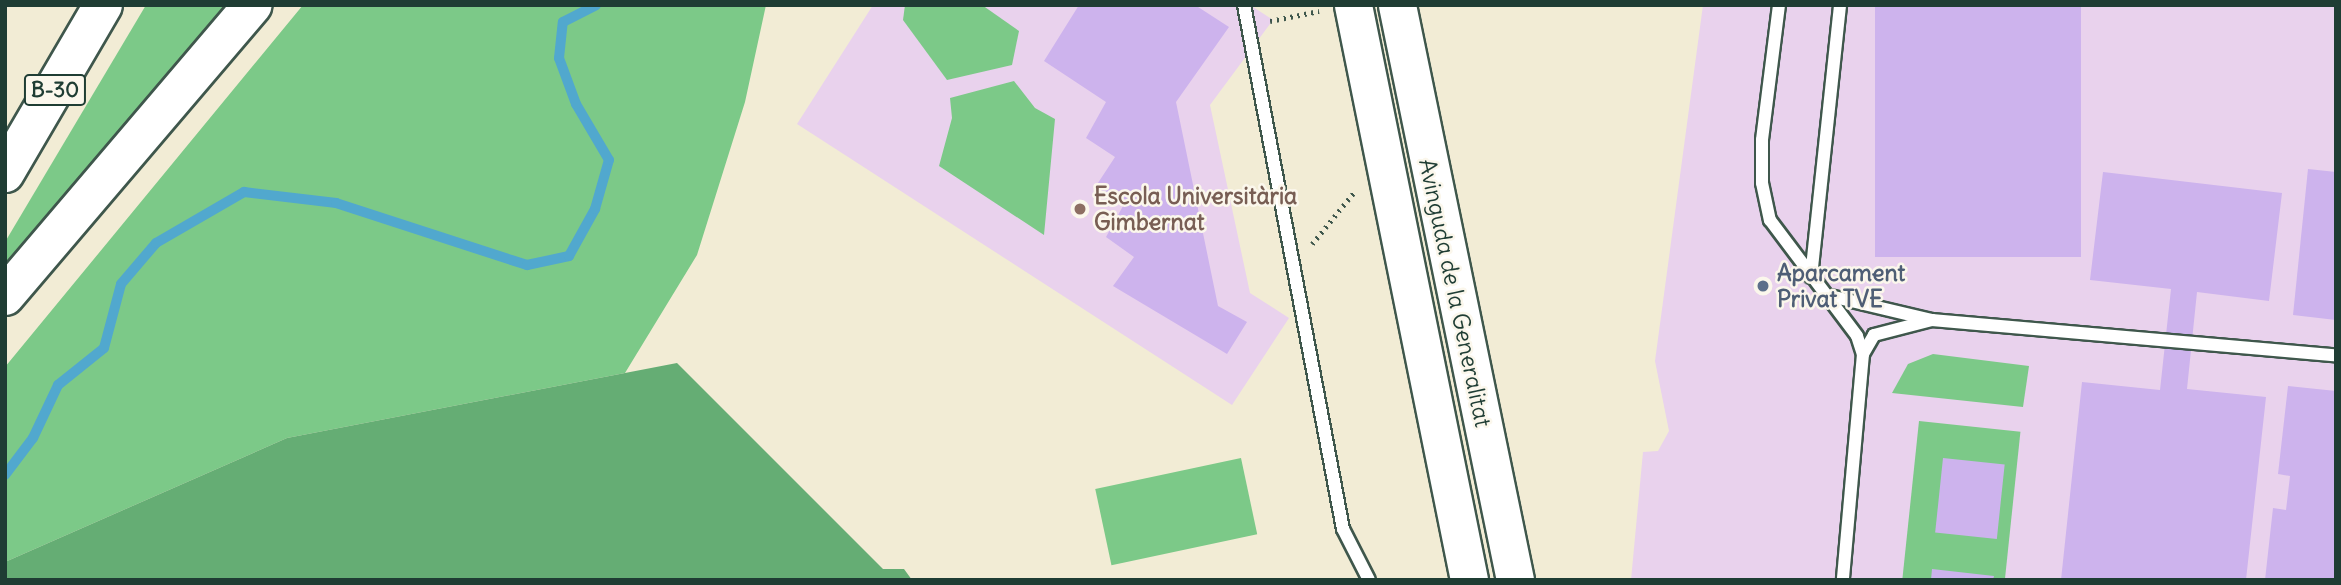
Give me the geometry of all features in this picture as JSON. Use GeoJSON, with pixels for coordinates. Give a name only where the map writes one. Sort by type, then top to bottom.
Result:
{"type":"FeatureCollection","features":[{"type":"Feature","properties":{"kind":"highway","name":"B-30"},"geometry":{"type":"LineString","coordinates":[[5,173],[103,5]]}},
{"type":"Feature","properties":{"kind":"highway"},"geometry":{"type":"LineString","coordinates":[[5,296],[253,5]]}},
{"type":"Feature","properties":{"kind":"street","name":"Avinguda de la Generalitat"},"geometry":{"type":"LineString","coordinates":[[1397,5],[1515,580]]}},
{"type":"Feature","properties":{"kind":"street","name":"Avinguda de la Generalitat"},"geometry":{"type":"LineString","coordinates":[[1338,8],[1384,155],[1469,580]]}},
{"type":"Feature","properties":{"kind":"lane"},"geometry":{"type":"LineString","coordinates":[[1244,5],[1343,529],[1369,580]]}},
{"type":"Feature","properties":{"kind":"lane"},"geometry":{"type":"LineString","coordinates":[[1779,5],[1762,183],[1770,220],[1826,295],[1863,354]]}},
{"type":"Feature","properties":{"kind":"lane"},"geometry":{"type":"LineString","coordinates":[[1811,277],[1840,5]]}},
{"type":"Feature","properties":{"kind":"lane"},"geometry":{"type":"LineString","coordinates":[[1826,295],[1932,320],[2336,355]]}},
{"type":"Feature","properties":{"kind":"lane"},"geometry":{"type":"LineString","coordinates":[[1843,580],[1863,354],[1874,335],[1932,320]]}},
{"type":"Feature","properties":{"kind":"path"},"geometry":{"type":"LineString","coordinates":[[1247,25],[1338,8]]}},
{"type":"Feature","properties":{"kind":"path"},"geometry":{"type":"LineString","coordinates":[[1293,268],[1384,155]]}},
{"type":"Feature","properties":{"kind":"shaded area","name":"Escola Universitària Gimbernat"},"geometry":{"type":"Polygon","coordinates":[[[873,5],[1250,5],[1273,20],[1210,105],[1250,293],[1289,318],[1232,405],[797,124],[873,5]]]}},
{"type":"Feature","properties":{"kind":"shaded area"},"geometry":{"type":"Polygon","coordinates":[[[1703,5],[2336,5],[2336,580],[1631,580],[1643,452],[1658,451],[1669,431],[1655,361],[1703,5]]]}},
{"type":"Feature","properties":{"kind":"green space"},"geometry":{"type":"Polygon","coordinates":[[[146,5],[228,5],[5,268],[5,242],[146,5]]]}},
{"type":"Feature","properties":{"kind":"green space"},"geometry":{"type":"Polygon","coordinates":[[[303,5],[766,5],[745,102],[697,255],[625,373],[287,438],[5,562],[5,367],[303,5]]]}},
{"type":"Feature","properties":{"kind":"green space"},"geometry":{"type":"Polygon","coordinates":[[[905,5],[982,5],[1019,31],[1012,65],[947,80],[903,20],[905,5]]]}},
{"type":"Feature","properties":{"kind":"green space"},"geometry":{"type":"Polygon","coordinates":[[[1014,81],[1035,108],[1055,119],[1044,235],[939,166],[952,118],[950,98],[1014,81]]]}},
{"type":"Feature","properties":{"kind":"green space"},"geometry":{"type":"Polygon","coordinates":[[[1933,354],[2029,366],[2023,407],[1892,393],[1908,364],[1933,354]]]}},
{"type":"Feature","properties":{"kind":"green space"},"geometry":{"type":"Polygon","coordinates":[[[677,363],[883,569],[904,569],[912,580],[5,580],[5,562],[287,438],[677,363]]]}},
{"type":"Feature","properties":{"kind":"green space"},"geometry":{"type":"Polygon","coordinates":[[[1919,421],[2020,432],[2005,580],[1902,580],[1919,421]]]}},
{"type":"Feature","properties":{"kind":"green space"},"geometry":{"type":"Polygon","coordinates":[[[1241,458],[1257,534],[1111,565],[1095,489],[1241,458]]]}},
{"type":"Feature","properties":{"kind":"building"},"geometry":{"type":"Polygon","coordinates":[[[1079,5],[1195,5],[1229,27],[1176,102],[1218,306],[1247,322],[1227,354],[1113,286],[1134,257],[1106,237],[1123,206],[1096,186],[1115,157],[1086,138],[1106,102],[1044,61],[1079,5]]]}},
{"type":"Feature","properties":{"kind":"building"},"geometry":{"type":"Polygon","coordinates":[[[1875,5],[2081,5],[2081,257],[1875,257],[1875,5]]]}},
{"type":"Feature","properties":{"kind":"building"},"geometry":{"type":"Polygon","coordinates":[[[2308,169],[2336,172],[2336,320],[2293,315],[2308,169]]]}},
{"type":"Feature","properties":{"kind":"building"},"geometry":{"type":"Polygon","coordinates":[[[2103,172],[2282,193],[2269,301],[2197,292],[2187,389],[2266,397],[2246,580],[2061,580],[2082,382],[2160,390],[2171,289],[2090,280],[2103,172]]]}},
{"type":"Feature","properties":{"kind":"building"},"geometry":{"type":"Polygon","coordinates":[[[2288,386],[2336,391],[2336,580],[2265,580],[2273,508],[2286,510],[2290,476],[2278,474],[2288,386]]]}},
{"type":"Feature","properties":{"kind":"building"},"geometry":{"type":"Polygon","coordinates":[[[1943,458],[2005,464],[1997,539],[1935,533],[1943,458]]]}},
{"type":"Feature","properties":{"kind":"building"},"geometry":{"type":"Polygon","coordinates":[[[1932,569],[1994,576],[1993,580],[1931,580],[1932,569]]]}},
{"type":"Feature","properties":{"kind":"waterway"},"geometry":{"type":"LineString","coordinates":[[5,475],[33,438],[58,385],[104,348],[121,284],[156,243],[244,192],[336,203],[527,265],[569,256],[595,209],[609,160],[576,104],[559,58],[563,22],[596,5]]}},
{"type":"Feature","properties":{"kind":"place","name":"Escola Universitària Gimbernat"},"geometry":{"type":"Point","coordinates":[1080,209]}},
{"type":"Feature","properties":{"kind":"place","name":"Aparcament Privat TVE"},"geometry":{"type":"Point","coordinates":[1763,286]}}]}
